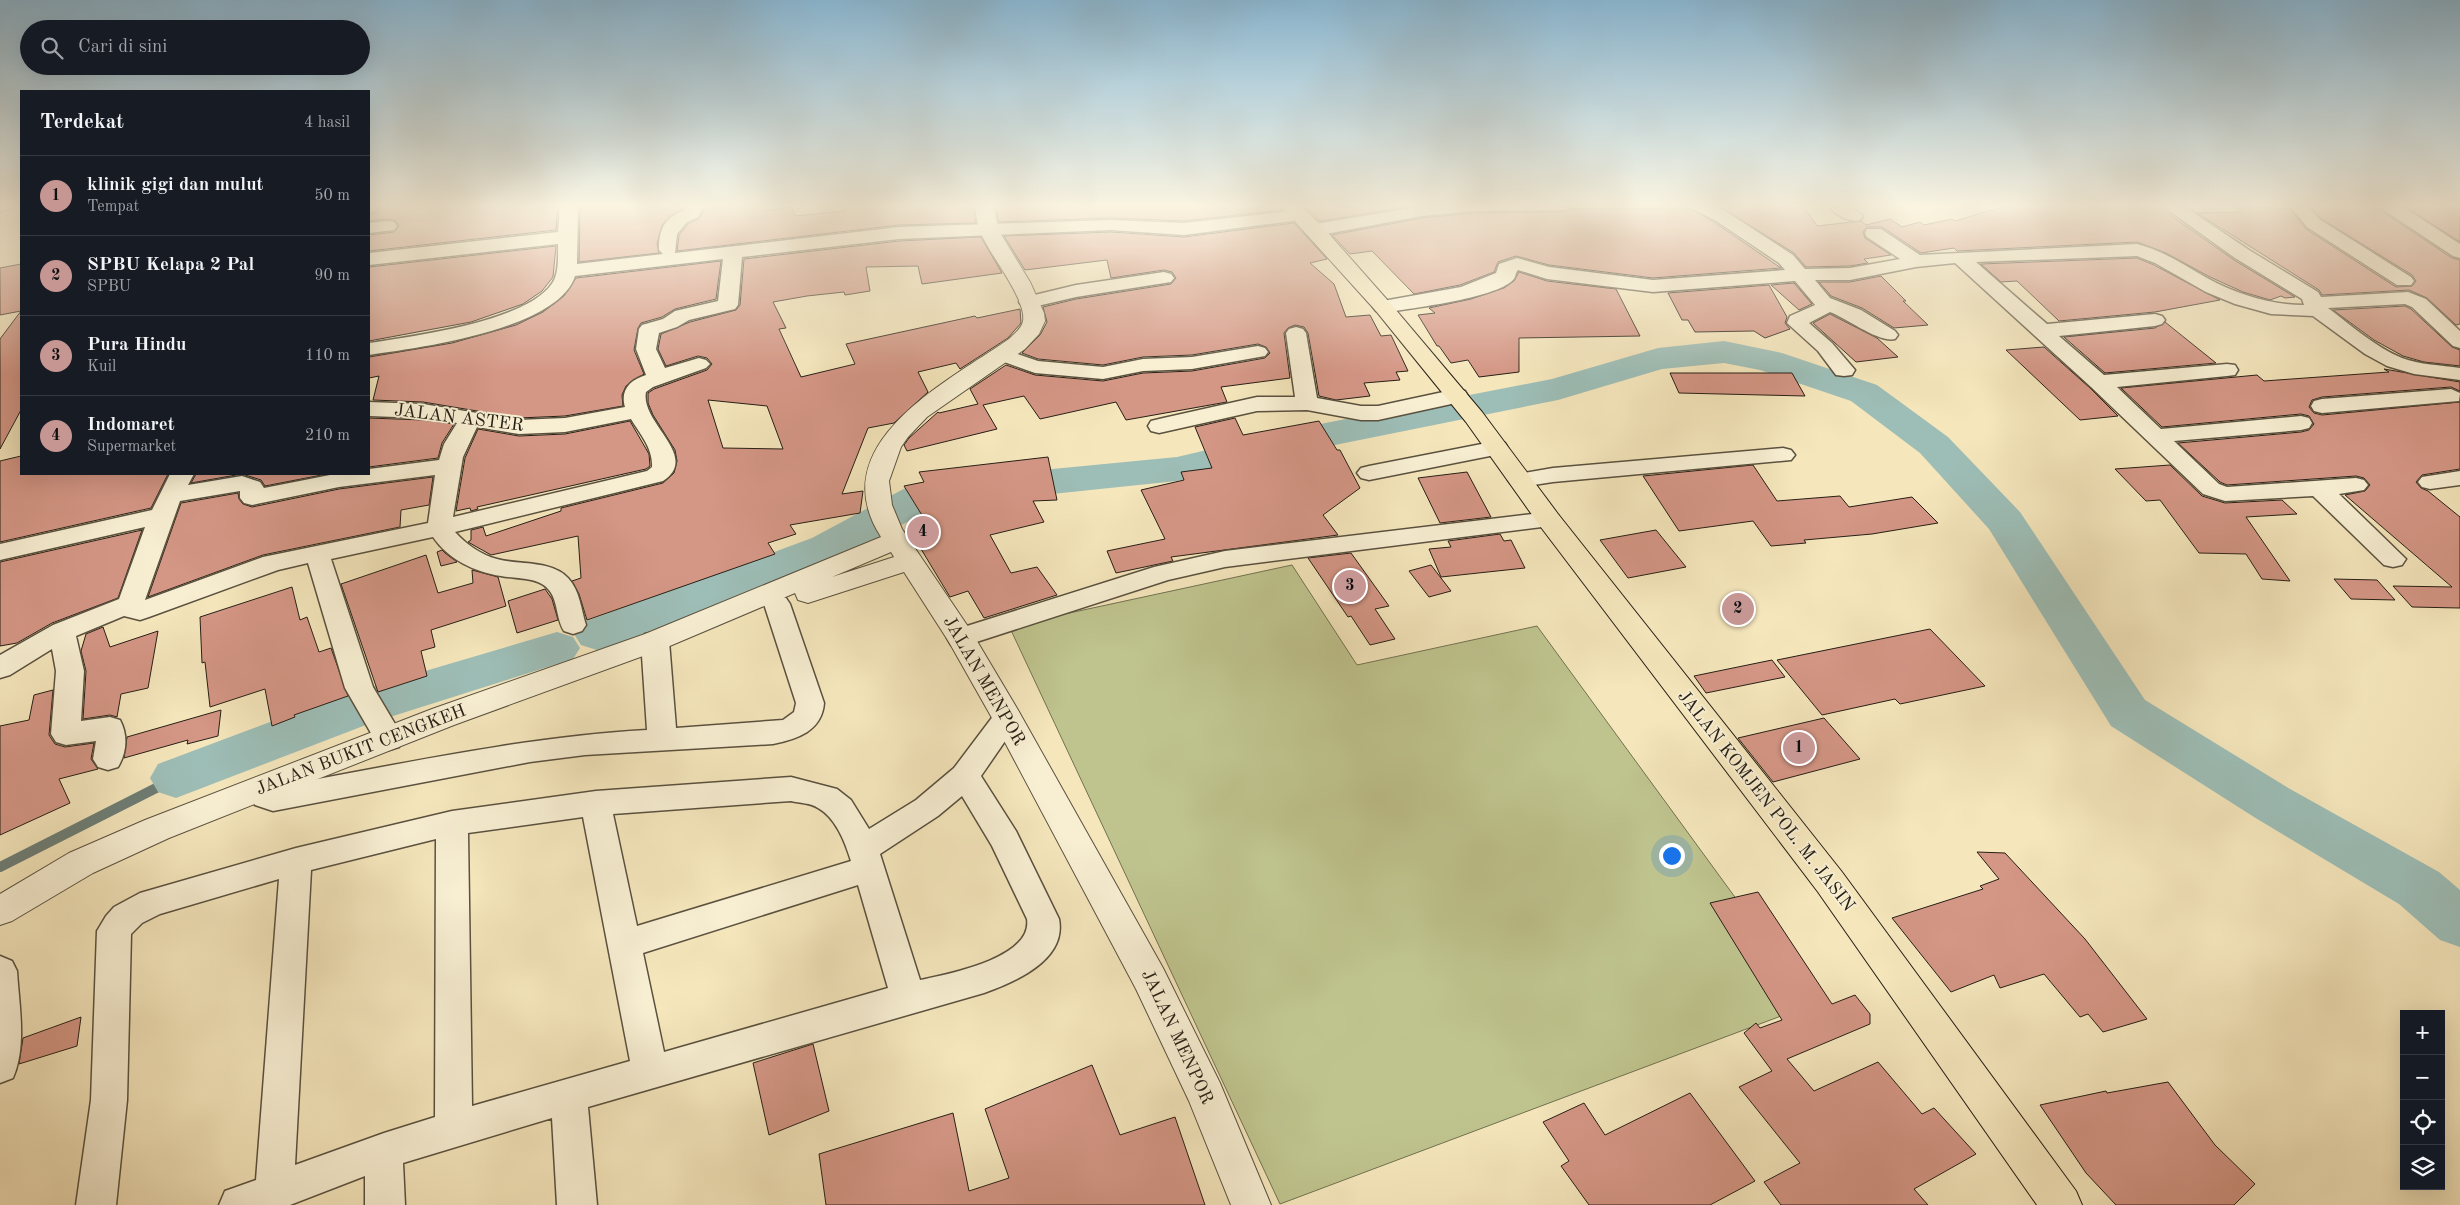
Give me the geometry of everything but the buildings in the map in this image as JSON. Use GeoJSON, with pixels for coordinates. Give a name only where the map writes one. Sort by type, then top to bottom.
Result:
{"type":"FeatureCollection","features":[{"type":"Feature","properties":{"kind":"main road","name":"JALAN KOMJEN POL. M. JASIN"},"geometry":{"type":"LineString","coordinates":[[1343,261],[1465,405],[1549,520],[1830,882],[2062,1205]]}},
{"type":"Feature","properties":{"kind":"street"},"geometry":{"type":"LineString","coordinates":[[370,349],[458,333],[523,314],[549,300],[558,291],[567,271],[567,261]]}},
{"type":"Feature","properties":{"kind":"street"},"geometry":{"type":"LineString","coordinates":[[567,271],[648,261]]}},
{"type":"Feature","properties":{"kind":"street"},"geometry":{"type":"LineString","coordinates":[[658,378],[646,349],[649,329],[670,323],[682,315],[728,305],[732,261]]}},
{"type":"Feature","properties":{"kind":"street","name":"JALAN MENPOR"},"geometry":{"type":"LineString","coordinates":[[1008,261],[1029,302],[1034,321],[1031,329],[1003,356],[926,407],[899,432],[889,448],[877,481],[894,534],[961,638],[1150,979],[1206,1096],[1251,1205]]}},
{"type":"Feature","properties":{"kind":"street"},"geometry":{"type":"LineString","coordinates":[[1788,261],[1818,298],[1854,314],[1888,335]]}},
{"type":"Feature","properties":{"kind":"street"},"geometry":{"type":"LineString","coordinates":[[1383,307],[1463,291],[1500,281],[1506,276],[1506,268],[1516,264],[1547,273],[1652,286],[1860,272],[1915,261]]}},
{"type":"Feature","properties":{"kind":"street"},"geometry":{"type":"LineString","coordinates":[[1964,261],[2099,382],[2206,486],[2218,492],[2356,485]]}},
{"type":"Feature","properties":{"kind":"street"},"geometry":{"type":"LineString","coordinates":[[2167,261],[2231,297],[2260,306],[2288,311],[2315,306],[2408,298],[2419,303],[2460,342]]}},
{"type":"Feature","properties":{"kind":"street"},"geometry":{"type":"LineString","coordinates":[[2254,261],[2310,296],[2315,306],[2372,350],[2394,362],[2414,368],[2460,374]]}},
{"type":"Feature","properties":{"kind":"street"},"geometry":{"type":"LineString","coordinates":[[2373,261],[2404,281]]}},
{"type":"Feature","properties":{"kind":"street"},"geometry":{"type":"LineString","coordinates":[[1029,302],[1084,290],[1164,278]]}},
{"type":"Feature","properties":{"kind":"street"},"geometry":{"type":"LineString","coordinates":[[1828,304],[1816,313],[1797,320],[1797,323],[1825,347],[1844,370]]}},
{"type":"Feature","properties":{"kind":"street"},"geometry":{"type":"LineString","coordinates":[[2043,331],[2155,320]]}},
{"type":"Feature","properties":{"kind":"street"},"geometry":{"type":"LineString","coordinates":[[1296,333],[1307,403]]}},
{"type":"Feature","properties":{"kind":"street"},"geometry":{"type":"LineString","coordinates":[[1003,356],[1035,367],[1102,373],[1143,364],[1192,363],[1258,352]]}},
{"type":"Feature","properties":{"kind":"street"},"geometry":{"type":"LineString","coordinates":[[182,475],[166,506],[130,604],[133,610],[140,611],[272,563],[439,528],[659,474],[664,470],[665,463],[655,436],[637,411],[632,396],[635,389],[658,378],[699,364]]}},
{"type":"Feature","properties":{"kind":"street"},"geometry":{"type":"LineString","coordinates":[[2414,368],[2456,399]]}},
{"type":"Feature","properties":{"kind":"street"},"geometry":{"type":"LineString","coordinates":[[2099,382],[2228,370]]}},
{"type":"Feature","properties":{"kind":"street"},"geometry":{"type":"LineString","coordinates":[[2322,406],[2456,399]]}},
{"type":"Feature","properties":{"kind":"street"},"geometry":{"type":"LineString","coordinates":[[1158,426],[1257,404],[1307,403],[1361,414],[1465,405]]}},
{"type":"Feature","properties":{"kind":"street","name":"JALAN ASTER"},"geometry":{"type":"LineString","coordinates":[[370,409],[423,411],[503,426],[534,427],[581,422],[637,411]]}},
{"type":"Feature","properties":{"kind":"street"},"geometry":{"type":"LineString","coordinates":[[471,420],[460,431],[449,466],[439,528],[446,538],[474,559],[494,567],[547,576],[557,581],[561,586],[573,625]]}},
{"type":"Feature","properties":{"kind":"street"},"geometry":{"type":"LineString","coordinates":[[2156,436],[2301,423]]}},
{"type":"Feature","properties":{"kind":"street"},"geometry":{"type":"LineString","coordinates":[[1369,472],[1497,448]]}},
{"type":"Feature","properties":{"kind":"street"},"geometry":{"type":"LineString","coordinates":[[1520,480],[1553,475],[1783,455]]}},
{"type":"Feature","properties":{"kind":"street"},"geometry":{"type":"LineString","coordinates":[[0,552],[242,483],[252,487],[252,498],[339,480],[449,466]]}},
{"type":"Feature","properties":{"kind":"street"},"geometry":{"type":"LineString","coordinates":[[2430,482],[2460,478]]}},
{"type":"Feature","properties":{"kind":"street"},"geometry":{"type":"LineString","coordinates":[[2319,488],[2393,559]]}},
{"type":"Feature","properties":{"kind":"street"},"geometry":{"type":"LineString","coordinates":[[961,638],[1163,573],[1225,559],[1549,520]]}},
{"type":"Feature","properties":{"kind":"street","name":"JALAN BUKIT CENGKEH"},"geometry":{"type":"LineString","coordinates":[[731,610],[777,604],[894,534]]}},
{"type":"Feature","properties":{"kind":"street","name":"JALAN BUKIT CENGKEH"},"geometry":{"type":"LineString","coordinates":[[0,910],[44,884],[127,842],[266,788],[383,730],[484,702],[655,641],[731,610],[894,534]]}},
{"type":"Feature","properties":{"kind":"street"},"geometry":{"type":"LineString","coordinates":[[321,563],[360,688],[383,730]]}},
{"type":"Feature","properties":{"kind":"street"},"geometry":{"type":"LineString","coordinates":[[0,668],[62,631],[130,604]]}},
{"type":"Feature","properties":{"kind":"street"},"geometry":{"type":"LineString","coordinates":[[266,788],[266,797],[273,799],[530,751],[585,744],[773,733],[791,729],[806,720],[809,715],[810,704],[777,604]]}},
{"type":"Feature","properties":{"kind":"street"},"geometry":{"type":"LineString","coordinates":[[62,631],[70,671],[66,734],[110,728],[112,732],[108,759]]}},
{"type":"Feature","properties":{"kind":"street"},"geometry":{"type":"LineString","coordinates":[[655,641],[662,739]]}},
{"type":"Feature","properties":{"kind":"street"},"geometry":{"type":"LineString","coordinates":[[623,945],[865,859],[965,776],[1007,718]]}},
{"type":"Feature","properties":{"kind":"street"},"geometry":{"type":"LineString","coordinates":[[240,1205],[384,1151],[454,1129],[908,998],[961,986],[994,974],[1018,962],[1037,947],[1044,933],[1043,919],[1005,840],[965,776]]}},
{"type":"Feature","properties":{"kind":"street"},"geometry":{"type":"LineString","coordinates":[[96,1205],[109,1100],[114,931],[120,921],[132,912],[152,903],[296,862],[452,823],[596,804],[769,790],[791,789],[812,792],[826,797],[840,808],[850,822],[865,859],[908,998]]}},
{"type":"Feature","properties":{"kind":"street"},"geometry":{"type":"LineString","coordinates":[[596,804],[650,1073]]}},
{"type":"Feature","properties":{"kind":"street"},"geometry":{"type":"LineString","coordinates":[[452,823],[454,1129]]}},
{"type":"Feature","properties":{"kind":"street"},"geometry":{"type":"LineString","coordinates":[[274,1193],[296,862]]}},
{"type":"Feature","properties":{"kind":"street"},"geometry":{"type":"LineString","coordinates":[[0,971],[2,1045],[0,1066]]}},
{"type":"Feature","properties":{"kind":"street"},"geometry":{"type":"LineString","coordinates":[[569,1097],[577,1205]]}},
{"type":"Feature","properties":{"kind":"street"},"geometry":{"type":"LineString","coordinates":[[384,1151],[385,1205]]}},
{"type":"Feature","properties":{"kind":"green space"},"geometry":{"type":"Polygon","coordinates":[[[1292,565],[1357,665],[1537,626],[1813,1004],[1280,1204],[1009,626],[1292,565]]]}},
{"type":"Feature","properties":{"kind":"waterway"},"geometry":{"type":"LineString","coordinates":[[597,634],[827,548],[926,494],[1177,469],[1310,438],[1558,389],[1658,359],[1724,352],[1769,361],[1864,393],[1934,445],[2005,521],[2128,713],[2272,803],[2419,888],[2460,923]]}},
{"type":"Feature","properties":{"kind":"waterway"},"geometry":{"type":"LineString","coordinates":[[176,778],[354,710],[557,648]]}},
{"type":"Feature","properties":{"kind":"waterway"},"geometry":{"type":"LineString","coordinates":[[167,782],[176,778]]}},
{"type":"Feature","properties":{"kind":"waterway"},"geometry":{"type":"LineString","coordinates":[[0,867],[170,781]]}},
{"type":"Feature","properties":{"kind":"place","name":"Indomaret"},"geometry":{"type":"Point","coordinates":[923,532]}},
{"type":"Feature","properties":{"kind":"place","name":"Pura Hindu"},"geometry":{"type":"Point","coordinates":[1350,586]}},
{"type":"Feature","properties":{"kind":"place","name":"SPBU Kelapa 2 Pal"},"geometry":{"type":"Point","coordinates":[1738,609]}},
{"type":"Feature","properties":{"kind":"place","name":"klinik gigi dan mulut"},"geometry":{"type":"Point","coordinates":[1799,748]}}]}
